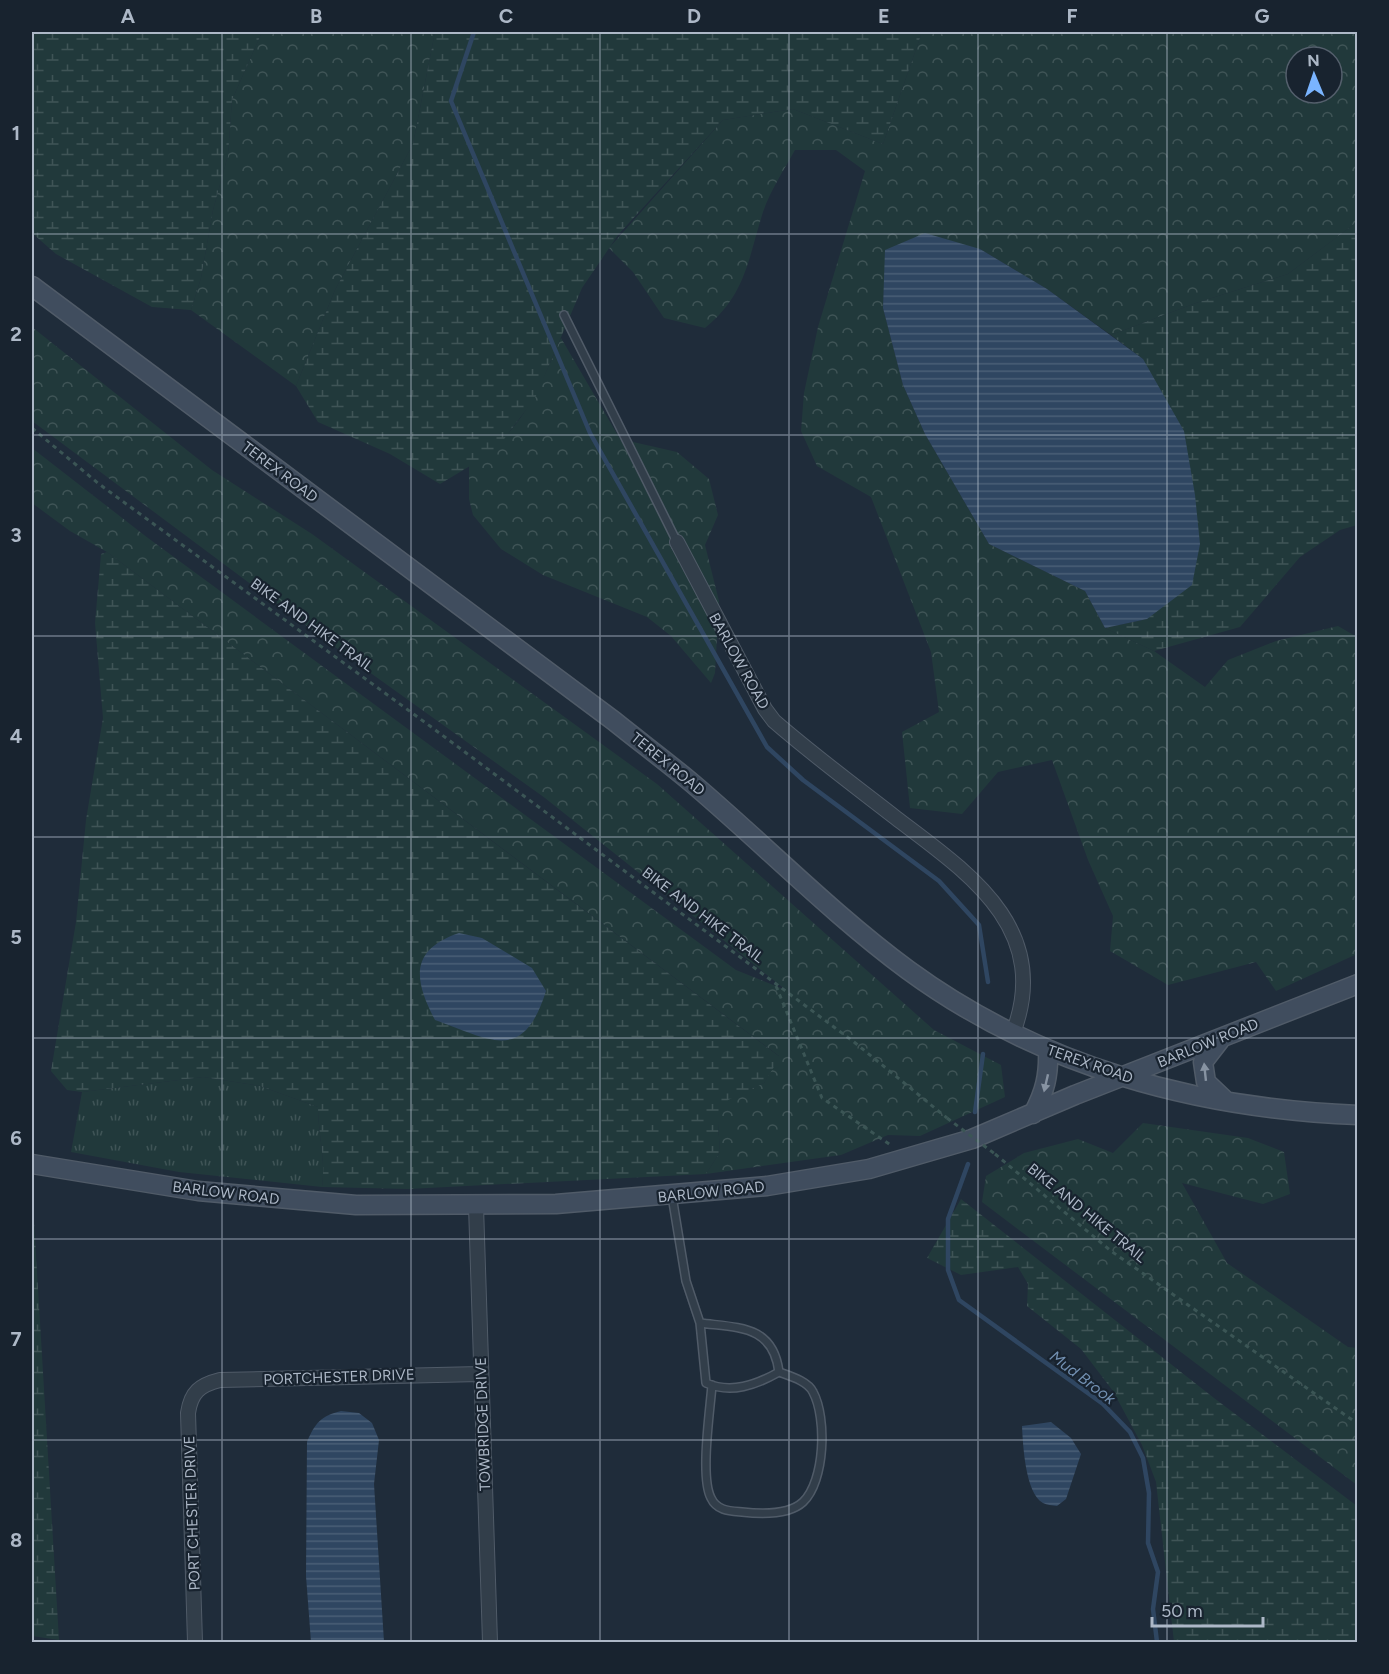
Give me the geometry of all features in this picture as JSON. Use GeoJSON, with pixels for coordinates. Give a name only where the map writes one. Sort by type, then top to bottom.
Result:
{"type":"FeatureCollection","features":[{"type":"Feature","properties":{"kind":"main road","name":"TEREX ROAD"},"geometry":{"type":"LineString","coordinates":[[32,286],[614,722],[691,782],[856,930],[909,970],[960,1004],[1047,1050],[1122,1077],[1226,1102],[1309,1113],[1358,1115]]}},
{"type":"Feature","properties":{"kind":"main road","name":"BARLOW ROAD"},"geometry":{"type":"LineString","coordinates":[[32,1164],[257,1198],[356,1205],[476,1206],[594,1202],[672,1196],[809,1180],[908,1159],[972,1139],[1358,984]]}},
{"type":"Feature","properties":{"kind":"main road"},"geometry":{"type":"LineString","coordinates":[[1221,1040],[1203,1062],[1206,1082],[1226,1102]]}},
{"type":"Feature","properties":{"kind":"main road"},"geometry":{"type":"LineString","coordinates":[[1033,1114],[1049,1072],[1047,1050]]}},
{"type":"Feature","properties":{"kind":"street","name":"BARLOW ROAD"},"geometry":{"type":"LineString","coordinates":[[677,542],[716,619],[765,709],[774,721],[964,870],[999,908],[1011,930],[1020,961],[1022,995],[1013,1033]]}},
{"type":"Feature","properties":{"kind":"street","name":"TOWBRIDGE DRIVE"},"geometry":{"type":"LineString","coordinates":[[476,1206],[490,1642]]}},
{"type":"Feature","properties":{"kind":"street","name":"PORTCHESTER DRIVE"},"geometry":{"type":"LineString","coordinates":[[200,1387],[220,1380],[480,1374]]}},
{"type":"Feature","properties":{"kind":"street","name":"PORT CHESTER DRIVE"},"geometry":{"type":"LineString","coordinates":[[195,1642],[188,1413],[189,1402],[200,1387]]}},
{"type":"Feature","properties":{"kind":"lane"},"geometry":{"type":"LineString","coordinates":[[564,315],[677,542]]}},
{"type":"Feature","properties":{"kind":"lane"},"geometry":{"type":"LineString","coordinates":[[672,1196],[686,1281],[700,1323],[706,1383],[712,1385],[720,1389],[756,1384],[779,1372],[800,1380],[813,1391],[820,1414],[822,1454],[814,1483],[803,1502],[786,1510],[757,1514],[722,1510],[711,1499],[706,1462],[712,1385]]}},
{"type":"Feature","properties":{"kind":"lane"},"geometry":{"type":"LineString","coordinates":[[700,1323],[739,1328],[764,1336],[777,1355],[779,1372]]}},
{"type":"Feature","properties":{"kind":"path","name":"BIKE AND HIKE TRAIL"},"geometry":{"type":"LineString","coordinates":[[32,428],[99,484],[854,1042],[995,1154],[1111,1251],[1358,1424]]}},
{"type":"Feature","properties":{"kind":"path"},"geometry":{"type":"LineString","coordinates":[[776,984],[822,1098],[908,1159]]}},
{"type":"Feature","properties":{"kind":"green space"},"geometry":{"type":"Polygon","coordinates":[[[32,32],[262,32],[232,100],[228,155],[213,210],[201,278],[191,310],[152,307],[56,254],[32,233],[32,32]]]}},
{"type":"Feature","properties":{"kind":"green space"},"geometry":{"type":"Polygon","coordinates":[[[262,32],[435,32],[413,144],[335,290],[296,386],[191,310],[201,278],[213,210],[228,155],[232,100],[262,32]]]}},
{"type":"Feature","properties":{"kind":"green space"},"geometry":{"type":"Polygon","coordinates":[[[435,32],[922,32],[883,144],[793,109],[723,120],[618,235],[582,288],[535,398],[495,451],[440,484],[390,454],[318,422],[296,386],[335,290],[413,144],[435,32]]]}},
{"type":"Feature","properties":{"kind":"green space"},"geometry":{"type":"Polygon","coordinates":[[[922,32],[1357,32],[1357,222],[1288,274],[1196,303],[1111,335],[1047,289],[980,249],[886,250],[883,308],[903,385],[925,434],[989,544],[1085,591],[1105,628],[1154,651],[1205,687],[1228,660],[1276,641],[1338,626],[1357,637],[1357,954],[1276,991],[1256,962],[1168,985],[1110,951],[1113,916],[1088,860],[1052,760],[998,772],[962,814],[910,808],[902,732],[939,712],[931,652],[871,497],[817,466],[801,431],[804,393],[818,327],[865,171],[836,150],[795,150],[766,204],[749,261],[737,289],[729,303],[705,328],[664,318],[633,272],[609,248],[723,120],[793,109],[883,144],[922,32]]]}},
{"type":"Feature","properties":{"kind":"green space"},"geometry":{"type":"Polygon","coordinates":[[[1357,222],[1357,525],[1340,530],[1300,557],[1240,627],[1154,651],[1105,628],[1147,619],[1143,359],[1111,335],[1196,303],[1288,274],[1357,222]]]}},
{"type":"Feature","properties":{"kind":"green space"},"geometry":{"type":"Polygon","coordinates":[[[32,327],[212,470],[312,534],[657,784],[934,1030],[1001,1065],[1005,1097],[920,1136],[888,1135],[841,1155],[706,1174],[720,1152],[718,1123],[725,1100],[764,1083],[779,1056],[107,552],[70,531],[32,503],[32,448],[148,538],[736,970],[786,990],[545,798],[358,664],[32,421],[32,327]]]}},
{"type":"Feature","properties":{"kind":"green space"},"geometry":{"type":"Polygon","coordinates":[[[561,338],[620,439],[677,452],[709,479],[718,515],[705,545],[719,601],[715,673],[711,683],[671,636],[647,617],[543,575],[501,549],[473,515],[469,499],[469,466],[502,440],[526,410],[561,338]]]}},
{"type":"Feature","properties":{"kind":"green space"},"geometry":{"type":"Polygon","coordinates":[[[107,552],[780,1057],[764,1083],[728,1100],[718,1124],[720,1152],[706,1174],[408,1189],[322,1187],[323,1167],[318,1107],[260,1086],[203,1077],[82,1092],[67,1090],[51,1071],[76,922],[86,820],[103,718],[95,623],[101,554],[107,552]]]}},
{"type":"Feature","properties":{"kind":"green space"},"geometry":{"type":"Polygon","coordinates":[[[203,1077],[260,1086],[318,1107],[323,1167],[322,1187],[179,1172],[71,1152],[82,1092],[203,1077]]]}},
{"type":"Feature","properties":{"kind":"green space"},"geometry":{"type":"Polygon","coordinates":[[[1143,1123],[1248,1138],[1284,1152],[1290,1194],[1263,1204],[1182,1183],[1227,1263],[1348,1347],[1357,1348],[1357,1485],[982,1202],[986,1176],[1024,1153],[1078,1139],[1113,1153],[1143,1123]]]}},
{"type":"Feature","properties":{"kind":"green space"},"geometry":{"type":"Polygon","coordinates":[[[32,1188],[59,1640],[32,1636],[32,1188]]]}},
{"type":"Feature","properties":{"kind":"green space"},"geometry":{"type":"Polygon","coordinates":[[[961,1199],[1214,1398],[1357,1506],[1357,1642],[1174,1642],[1156,1482],[1142,1445],[1113,1391],[1081,1349],[1027,1306],[1028,1284],[1018,1267],[961,1275],[927,1258],[961,1199]]]}},
{"type":"Feature","properties":{"kind":"water"},"geometry":{"type":"Polygon","coordinates":[[[925,233],[980,249],[1047,289],[1143,359],[1184,431],[1195,495],[1200,544],[1192,585],[1147,619],[1105,628],[1085,591],[989,544],[925,434],[903,385],[883,308],[885,250],[925,233]]]}},
{"type":"Feature","properties":{"kind":"water"},"geometry":{"type":"Polygon","coordinates":[[[459,933],[482,938],[532,968],[546,991],[537,1014],[527,1029],[516,1038],[489,1039],[435,1020],[423,992],[420,968],[431,948],[459,933]]]}},
{"type":"Feature","properties":{"kind":"water"},"geometry":{"type":"Polygon","coordinates":[[[341,1411],[359,1413],[372,1423],[379,1440],[374,1484],[384,1642],[311,1642],[306,1576],[307,1442],[319,1421],[341,1411]]]}},
{"type":"Feature","properties":{"kind":"water"},"geometry":{"type":"Polygon","coordinates":[[[1051,1422],[1071,1438],[1081,1454],[1066,1499],[1057,1506],[1043,1503],[1032,1489],[1023,1444],[1022,1426],[1051,1422]]]}},
{"type":"Feature","properties":{"kind":"waterway"},"geometry":{"type":"LineString","coordinates":[[474,32],[451,101],[590,433],[767,747],[803,780],[939,881],[979,925],[988,982]]}},
{"type":"Feature","properties":{"kind":"waterway","name":"Mud Brook"},"geometry":{"type":"LineString","coordinates":[[975,1112],[983,1054]]}},
{"type":"Feature","properties":{"kind":"waterway","name":"Mud Brook"},"geometry":{"type":"LineString","coordinates":[[968,1164],[948,1219],[948,1270],[959,1300],[1103,1404],[1130,1432],[1143,1458],[1149,1493],[1148,1543],[1158,1572],[1153,1609],[1157,1642]]}}]}
